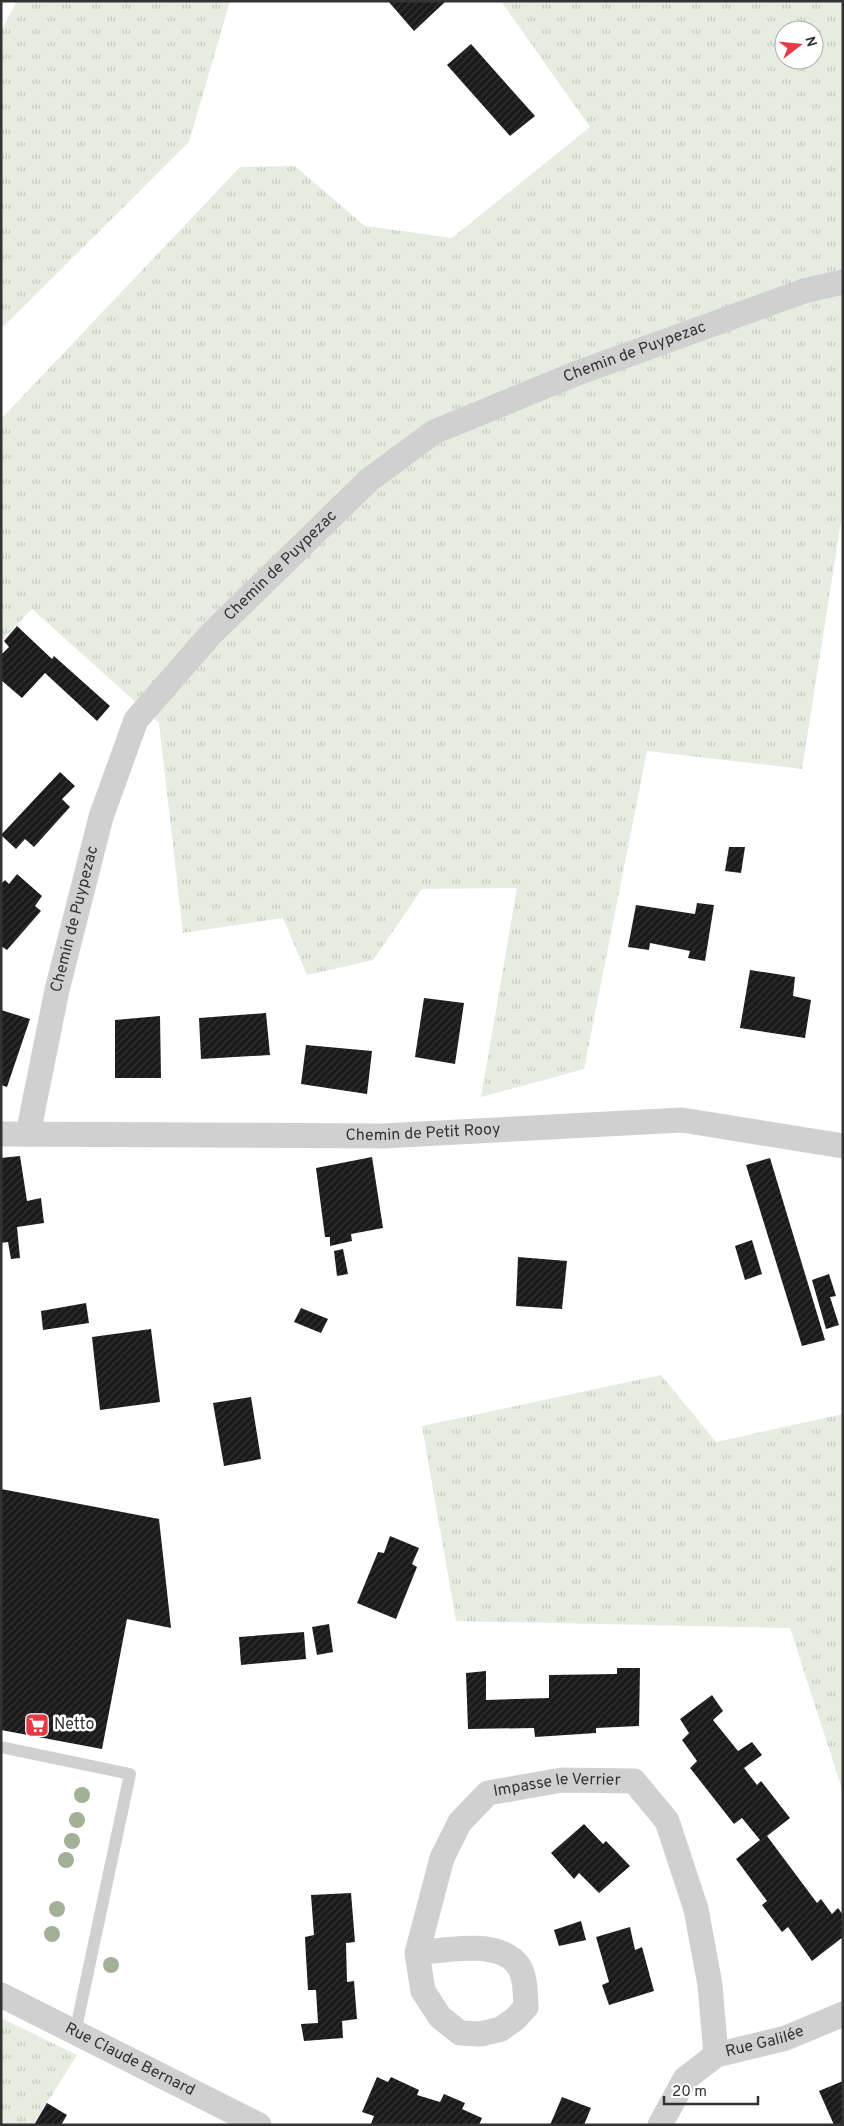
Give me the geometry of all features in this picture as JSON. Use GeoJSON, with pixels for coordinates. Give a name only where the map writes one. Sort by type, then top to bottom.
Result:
{"type":"FeatureCollection","features":[{"type":"Feature","properties":{"kind":"street","name":"Chemin de Puypezac"},"geometry":{"type":"LineString","coordinates":[[28,1134],[57,990],[100,817],[136,720],[211,634],[369,480],[434,432],[584,371],[804,291],[843,282]]}},
{"type":"Feature","properties":{"kind":"street","name":"Chemin de Petit Rooy"},"geometry":{"type":"LineString","coordinates":[[1,1134],[382,1136],[682,1120],[843,1146]]}},
{"type":"Feature","properties":{"kind":"street","name":"Impasse le Verrier"},"geometry":{"type":"LineString","coordinates":[[417,1953],[471,1947],[501,1953],[518,1965],[524,1984],[526,2007],[515,2019],[500,2029],[481,2034],[460,2033],[440,2017],[423,1990],[417,1953],[442,1858],[460,1822],[488,1793],[562,1780],[634,1782],[667,1821],[696,1909],[710,1985],[716,2055]]}},
{"type":"Feature","properties":{"kind":"street","name":"Rue Claude Bernard"},"geometry":{"type":"LineString","coordinates":[[1,1995],[259,2125]]}},
{"type":"Feature","properties":{"kind":"street","name":"Rue Galilée"},"geometry":{"type":"LineString","coordinates":[[660,2125],[685,2079],[716,2055],[786,2038],[843,2014]]}},
{"type":"Feature","properties":{"kind":"lane"},"geometry":{"type":"LineString","coordinates":[[1,1747],[130,1774],[75,2033]]}},
{"type":"Feature","properties":{"kind":"green space"},"geometry":{"type":"Polygon","coordinates":[[[17,1],[230,1],[189,142],[1,329],[1,31],[17,1]]]}},
{"type":"Feature","properties":{"kind":"green space"},"geometry":{"type":"Polygon","coordinates":[[[501,1],[843,1],[843,509],[802,769],[647,751],[584,1069],[481,1097],[517,888],[422,889],[373,960],[307,975],[283,918],[183,933],[159,723],[32,609],[1,641],[1,419],[240,167],[295,166],[365,226],[452,238],[590,127],[501,1]]]}},
{"type":"Feature","properties":{"kind":"green space"},"geometry":{"type":"Polygon","coordinates":[[[661,1375],[716,1442],[843,1414],[843,1792],[790,1628],[456,1621],[422,1426],[661,1375]]]}},
{"type":"Feature","properties":{"kind":"green space"},"geometry":{"type":"Polygon","coordinates":[[[1,2018],[77,2055],[33,2125],[1,2125],[1,2018]]]}},
{"type":"Feature","properties":{"kind":"building"},"geometry":{"type":"Polygon","coordinates":[[[388,1],[446,1],[414,31],[388,1]]]}},
{"type":"Feature","properties":{"kind":"building"},"geometry":{"type":"Polygon","coordinates":[[[471,44],[535,116],[510,136],[447,65],[471,44]]]}},
{"type":"Feature","properties":{"kind":"building"},"geometry":{"type":"Polygon","coordinates":[[[17,626],[52,659],[54,656],[110,706],[97,721],[45,673],[22,698],[1,680],[1,655],[9,647],[4,641],[17,626]]]}},
{"type":"Feature","properties":{"kind":"building"},"geometry":{"type":"Polygon","coordinates":[[[60,772],[75,786],[62,799],[70,807],[34,847],[25,839],[16,849],[1,835],[60,772]]]}},
{"type":"Feature","properties":{"kind":"building"},"geometry":{"type":"Polygon","coordinates":[[[729,847],[745,847],[741,873],[725,871],[729,847]]]}},
{"type":"Feature","properties":{"kind":"building"},"geometry":{"type":"Polygon","coordinates":[[[17,874],[42,896],[35,906],[41,911],[7,950],[1,946],[1,884],[5,880],[9,884],[17,874]]]}},
{"type":"Feature","properties":{"kind":"building"},"geometry":{"type":"Polygon","coordinates":[[[697,903],[714,905],[705,961],[688,958],[690,951],[650,943],[649,950],[628,947],[636,905],[695,914],[697,903]]]}},
{"type":"Feature","properties":{"kind":"building"},"geometry":{"type":"Polygon","coordinates":[[[750,970],[795,977],[793,996],[811,1000],[805,1038],[740,1028],[750,970]]]}},
{"type":"Feature","properties":{"kind":"building"},"geometry":{"type":"Polygon","coordinates":[[[424,998],[464,1003],[455,1064],[415,1057],[424,998]]]}},
{"type":"Feature","properties":{"kind":"building"},"geometry":{"type":"Polygon","coordinates":[[[1,1010],[30,1019],[7,1087],[1,1085],[1,1010]]]}},
{"type":"Feature","properties":{"kind":"building"},"geometry":{"type":"Polygon","coordinates":[[[266,1013],[270,1055],[201,1059],[199,1018],[266,1013]]]}},
{"type":"Feature","properties":{"kind":"building"},"geometry":{"type":"Polygon","coordinates":[[[160,1016],[161,1078],[115,1078],[115,1020],[160,1016]]]}},
{"type":"Feature","properties":{"kind":"building"},"geometry":{"type":"Polygon","coordinates":[[[306,1045],[372,1051],[367,1094],[301,1084],[306,1045]]]}},
{"type":"Feature","properties":{"kind":"building"},"geometry":{"type":"Polygon","coordinates":[[[20,1156],[27,1201],[41,1198],[44,1223],[17,1227],[20,1258],[11,1259],[8,1242],[1,1243],[1,1158],[20,1156]]]}},
{"type":"Feature","properties":{"kind":"building"},"geometry":{"type":"Polygon","coordinates":[[[372,1157],[383,1228],[351,1234],[352,1241],[330,1246],[330,1237],[325,1237],[316,1168],[372,1157]]]}},
{"type":"Feature","properties":{"kind":"building"},"geometry":{"type":"Polygon","coordinates":[[[770,1158],[825,1340],[802,1346],[746,1165],[770,1158]]]}},
{"type":"Feature","properties":{"kind":"building"},"geometry":{"type":"Polygon","coordinates":[[[752,1240],[762,1274],[745,1280],[735,1246],[752,1240]]]}},
{"type":"Feature","properties":{"kind":"building"},"geometry":{"type":"Polygon","coordinates":[[[343,1249],[348,1274],[337,1276],[334,1251],[343,1249]]]}},
{"type":"Feature","properties":{"kind":"building"},"geometry":{"type":"Polygon","coordinates":[[[518,1257],[567,1261],[562,1309],[516,1306],[518,1257]]]}},
{"type":"Feature","properties":{"kind":"building"},"geometry":{"type":"Polygon","coordinates":[[[829,1274],[836,1296],[830,1297],[839,1325],[826,1329],[812,1280],[829,1274]]]}},
{"type":"Feature","properties":{"kind":"building"},"geometry":{"type":"Polygon","coordinates":[[[86,1303],[89,1323],[43,1330],[41,1311],[86,1303]]]}},
{"type":"Feature","properties":{"kind":"building"},"geometry":{"type":"Polygon","coordinates":[[[301,1308],[328,1319],[321,1333],[294,1322],[301,1308]]]}},
{"type":"Feature","properties":{"kind":"building"},"geometry":{"type":"Polygon","coordinates":[[[151,1329],[160,1402],[100,1410],[92,1337],[151,1329]]]}},
{"type":"Feature","properties":{"kind":"building"},"geometry":{"type":"Polygon","coordinates":[[[251,1397],[261,1459],[224,1466],[213,1403],[251,1397]]]}},
{"type":"Feature","properties":{"kind":"building"},"geometry":{"type":"Polygon","coordinates":[[[1,1489],[159,1519],[171,1628],[127,1619],[102,1749],[1,1730],[1,1489]]]}},
{"type":"Feature","properties":{"kind":"building"},"geometry":{"type":"Polygon","coordinates":[[[390,1536],[419,1548],[412,1564],[417,1567],[396,1619],[357,1603],[378,1552],[384,1553],[390,1536]]]}},
{"type":"Feature","properties":{"kind":"building"},"geometry":{"type":"Polygon","coordinates":[[[329,1624],[333,1652],[317,1655],[312,1627],[329,1624]]]}},
{"type":"Feature","properties":{"kind":"building"},"geometry":{"type":"Polygon","coordinates":[[[304,1632],[306,1659],[241,1665],[239,1637],[304,1632]]]}},
{"type":"Feature","properties":{"kind":"building"},"geometry":{"type":"Polygon","coordinates":[[[617,1668],[640,1668],[639,1726],[596,1728],[596,1733],[535,1737],[534,1728],[468,1729],[466,1673],[486,1671],[486,1700],[549,1698],[549,1675],[617,1674],[617,1668]]]}},
{"type":"Feature","properties":{"kind":"building"},"geometry":{"type":"Polygon","coordinates":[[[712,1695],[723,1711],[713,1720],[738,1751],[752,1742],[762,1755],[744,1768],[757,1785],[761,1781],[790,1818],[767,1836],[817,1903],[821,1899],[832,1914],[838,1908],[843,1915],[843,1937],[812,1961],[788,1927],[782,1932],[762,1905],[767,1901],[736,1859],[760,1840],[742,1818],[734,1824],[690,1768],[697,1761],[682,1740],[689,1733],[680,1719],[712,1695]]]}},
{"type":"Feature","properties":{"kind":"building"},"geometry":{"type":"Polygon","coordinates":[[[584,1824],[603,1844],[606,1841],[630,1866],[599,1893],[579,1873],[574,1879],[551,1853],[584,1824]]]}},
{"type":"Feature","properties":{"kind":"building"},"geometry":{"type":"Polygon","coordinates":[[[351,1893],[355,1942],[346,1943],[347,1982],[354,1981],[357,2019],[342,2021],[343,2038],[304,2041],[301,2024],[318,2023],[316,1990],[308,1990],[306,1957],[305,1937],[314,1935],[311,1895],[351,1893]]]}},
{"type":"Feature","properties":{"kind":"building"},"geometry":{"type":"Polygon","coordinates":[[[581,1921],[586,1940],[559,1946],[554,1930],[581,1921]]]}},
{"type":"Feature","properties":{"kind":"building"},"geometry":{"type":"Polygon","coordinates":[[[630,1927],[635,1950],[642,1947],[654,1991],[609,2005],[602,1985],[609,1982],[596,1937],[630,1927]]]}},
{"type":"Feature","properties":{"kind":"building"},"geometry":{"type":"Polygon","coordinates":[[[377,2077],[388,2082],[391,2077],[419,2090],[417,2095],[440,2102],[444,2094],[465,2103],[462,2109],[482,2118],[479,2125],[371,2124],[374,2116],[362,2112],[377,2077]]]}},
{"type":"Feature","properties":{"kind":"building"},"geometry":{"type":"Polygon","coordinates":[[[843,2081],[843,2125],[834,2125],[819,2091],[843,2081]]]}},
{"type":"Feature","properties":{"kind":"building"},"geometry":{"type":"Polygon","coordinates":[[[562,2097],[591,2108],[584,2125],[550,2125],[562,2097]]]}},
{"type":"Feature","properties":{"kind":"building"},"geometry":{"type":"Polygon","coordinates":[[[47,2103],[67,2115],[61,2125],[34,2125],[47,2103]]]}},
{"type":"Feature","properties":{"kind":"place","name":"Netto"},"geometry":{"type":"Point","coordinates":[37,1725]}}]}
